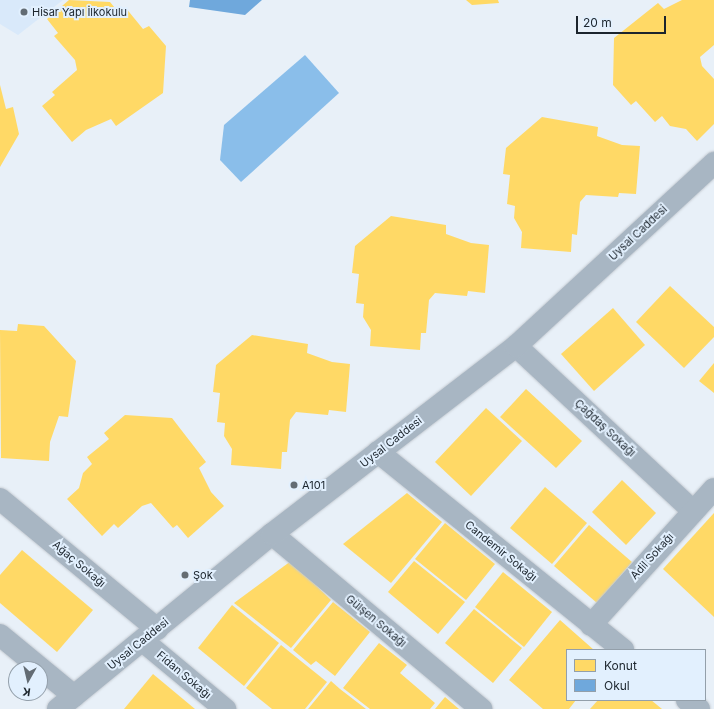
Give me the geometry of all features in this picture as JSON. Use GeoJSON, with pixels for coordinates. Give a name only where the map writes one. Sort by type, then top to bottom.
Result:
{"type":"FeatureCollection","features":[{"type":"Feature","properties":{"kind":"street","name":"Uysal Caddesi"},"geometry":{"type":"LineString","coordinates":[[66,702],[272,534],[516,346],[714,164]]}},
{"type":"Feature","properties":{"kind":"street","name":"Çağdaş Sokağı"},"geometry":{"type":"LineString","coordinates":[[516,346],[693,510]]}},
{"type":"Feature","properties":{"kind":"street","name":"Candemir Sokağı"},"geometry":{"type":"LineString","coordinates":[[378,452],[622,649]]}},
{"type":"Feature","properties":{"kind":"street","name":"Adil Sokağı"},"geometry":{"type":"LineString","coordinates":[[591,625],[714,488]]}},
{"type":"Feature","properties":{"kind":"street","name":"Ağaç Sokağı"},"geometry":{"type":"LineString","coordinates":[[0,499],[150,635]]}},
{"type":"Feature","properties":{"kind":"street","name":"Gülşen Sokağı"},"geometry":{"type":"LineString","coordinates":[[272,534],[481,709]]}},
{"type":"Feature","properties":{"kind":"street"},"geometry":{"type":"LineString","coordinates":[[0,635],[66,702]]}},
{"type":"Feature","properties":{"kind":"street","name":"Fidan Sokağı"},"geometry":{"type":"LineString","coordinates":[[150,635],[225,709]]}},
{"type":"Feature","properties":{"kind":"street"},"geometry":{"type":"LineString","coordinates":[[688,701],[699,709]]}},
{"type":"Feature","properties":{"kind":"shaded area","name":"Hisar Yapı İlkokulu"},"geometry":{"type":"Polygon","coordinates":[[[0,0],[63,0],[18,35],[0,24],[0,0]]]}},
{"type":"Feature","properties":{"kind":"water"},"geometry":{"type":"Polygon","coordinates":[[[305,55],[339,93],[241,182],[220,160],[224,125],[305,55]]]}},
{"type":"Feature","properties":{"kind":"building: Konut"},"geometry":{"type":"Polygon","coordinates":[[[69,0],[110,2],[119,13],[125,7],[143,29],[149,26],[166,46],[163,93],[116,126],[111,119],[86,130],[72,142],[42,106],[55,95],[52,92],[77,70],[75,60],[54,36],[58,33],[47,19],[69,0]]]}},
{"type":"Feature","properties":{"kind":"building: Konut"},"geometry":{"type":"Polygon","coordinates":[[[466,0],[498,0],[499,3],[472,5],[466,0]]]}},
{"type":"Feature","properties":{"kind":"building: Konut"},"geometry":{"type":"Polygon","coordinates":[[[682,0],[714,0],[714,45],[700,57],[702,66],[714,79],[714,124],[697,141],[686,129],[670,126],[662,116],[655,122],[636,101],[631,105],[613,85],[614,38],[658,3],[664,9],[682,0]]]}},
{"type":"Feature","properties":{"kind":"building: Konut"},"geometry":{"type":"Polygon","coordinates":[[[0,85],[6,109],[13,107],[19,134],[0,167],[0,85]]]}},
{"type":"Feature","properties":{"kind":"building: Konut"},"geometry":{"type":"Polygon","coordinates":[[[542,117],[598,127],[597,136],[622,145],[640,146],[636,194],[619,193],[618,197],[586,195],[580,202],[577,235],[572,234],[571,252],[521,248],[522,232],[514,218],[515,206],[507,204],[510,175],[503,174],[506,148],[542,117]]]}},
{"type":"Feature","properties":{"kind":"building: Konut"},"geometry":{"type":"Polygon","coordinates":[[[391,216],[446,225],[446,234],[471,243],[489,245],[485,293],[468,291],[467,296],[435,293],[429,300],[426,333],[421,333],[420,350],[370,346],[371,330],[363,317],[364,304],[356,303],[359,274],[352,273],[355,246],[391,216]]]}},
{"type":"Feature","properties":{"kind":"building: Konut"},"geometry":{"type":"Polygon","coordinates":[[[670,286],[714,327],[714,337],[684,368],[636,322],[670,286]]]}},
{"type":"Feature","properties":{"kind":"building: Konut"},"geometry":{"type":"Polygon","coordinates":[[[613,308],[645,345],[594,391],[561,354],[613,308]]]}},
{"type":"Feature","properties":{"kind":"building: Konut"},"geometry":{"type":"Polygon","coordinates":[[[18,324],[44,326],[76,361],[68,417],[59,416],[50,442],[49,461],[1,458],[0,330],[17,331],[18,324]]]}},
{"type":"Feature","properties":{"kind":"building: Konut"},"geometry":{"type":"Polygon","coordinates":[[[252,335],[308,344],[307,353],[332,362],[350,364],[346,412],[329,410],[328,415],[296,412],[290,420],[287,452],[282,452],[281,469],[231,465],[232,449],[224,436],[225,423],[217,422],[220,393],[213,392],[216,365],[252,335]]]}},
{"type":"Feature","properties":{"kind":"building: Konut"},"geometry":{"type":"Polygon","coordinates":[[[714,363],[714,393],[699,381],[714,363]]]}},
{"type":"Feature","properties":{"kind":"building: Konut"},"geometry":{"type":"Polygon","coordinates":[[[526,389],[582,441],[556,468],[500,417],[526,389]]]}},
{"type":"Feature","properties":{"kind":"building: Konut"},"geometry":{"type":"Polygon","coordinates":[[[486,408],[522,441],[471,496],[435,462],[486,408]]]}},
{"type":"Feature","properties":{"kind":"building: Konut"},"geometry":{"type":"Polygon","coordinates":[[[125,415],[172,418],[206,462],[199,468],[211,492],[224,506],[188,538],[177,525],[173,528],[151,503],[142,506],[118,528],[114,524],[102,536],[67,499],[79,488],[83,473],[92,464],[87,457],[109,439],[104,433],[125,415]]]}},
{"type":"Feature","properties":{"kind":"building: Konut"},"geometry":{"type":"Polygon","coordinates":[[[622,480],[656,513],[626,545],[592,512],[622,480]]]}},
{"type":"Feature","properties":{"kind":"building: Konut"},"geometry":{"type":"Polygon","coordinates":[[[545,487],[587,523],[552,564],[510,528],[545,487]]]}},
{"type":"Feature","properties":{"kind":"building: Konut"},"geometry":{"type":"Polygon","coordinates":[[[407,493],[442,522],[391,583],[343,544],[407,493]]]}},
{"type":"Feature","properties":{"kind":"building: Konut"},"geometry":{"type":"Polygon","coordinates":[[[714,513],[714,617],[663,569],[714,513]]]}},
{"type":"Feature","properties":{"kind":"building: Konut"},"geometry":{"type":"Polygon","coordinates":[[[445,523],[495,564],[466,600],[415,559],[445,523]]]}},
{"type":"Feature","properties":{"kind":"building: Konut"},"geometry":{"type":"Polygon","coordinates":[[[589,525],[632,562],[597,603],[554,566],[589,525]]]}},
{"type":"Feature","properties":{"kind":"building: Konut"},"geometry":{"type":"Polygon","coordinates":[[[22,550],[93,610],[57,652],[0,603],[0,575],[22,550]]]}},
{"type":"Feature","properties":{"kind":"building: Konut"},"geometry":{"type":"Polygon","coordinates":[[[291,561],[331,600],[291,648],[234,603],[291,561]]]}},
{"type":"Feature","properties":{"kind":"building: Konut"},"geometry":{"type":"Polygon","coordinates":[[[414,561],[465,602],[438,634],[388,592],[414,561]]]}},
{"type":"Feature","properties":{"kind":"building: Konut"},"geometry":{"type":"Polygon","coordinates":[[[503,572],[552,612],[524,647],[475,607],[503,572]]]}},
{"type":"Feature","properties":{"kind":"building: Konut"},"geometry":{"type":"Polygon","coordinates":[[[333,602],[370,632],[335,676],[316,661],[311,665],[293,650],[333,602]]]}},
{"type":"Feature","properties":{"kind":"building: Konut"},"geometry":{"type":"Polygon","coordinates":[[[232,605],[279,643],[244,686],[198,648],[232,605]]]}},
{"type":"Feature","properties":{"kind":"building: Konut"},"geometry":{"type":"Polygon","coordinates":[[[474,609],[522,648],[493,683],[445,643],[474,609]]]}},
{"type":"Feature","properties":{"kind":"building: Konut"},"geometry":{"type":"Polygon","coordinates":[[[560,620],[593,649],[566,649],[566,701],[575,701],[569,709],[543,709],[509,680],[560,620]]]}},
{"type":"Feature","properties":{"kind":"building: Konut"},"geometry":{"type":"Polygon","coordinates":[[[379,643],[407,665],[400,673],[435,703],[430,709],[370,709],[343,688],[379,643]]]}},
{"type":"Feature","properties":{"kind":"building: Konut"},"geometry":{"type":"Polygon","coordinates":[[[281,645],[327,682],[305,709],[272,709],[246,688],[281,645]]]}},
{"type":"Feature","properties":{"kind":"building: Konut"},"geometry":{"type":"Polygon","coordinates":[[[153,674],[195,709],[124,709],[153,674]]]}},
{"type":"Feature","properties":{"kind":"building: Konut"},"geometry":{"type":"Polygon","coordinates":[[[331,681],[340,689],[366,709],[308,709],[331,681]]]}},
{"type":"Feature","properties":{"kind":"building: Konut"},"geometry":{"type":"Polygon","coordinates":[[[445,697],[459,709],[435,709],[445,697]]]}},
{"type":"Feature","properties":{"kind":"building: Konut"},"geometry":{"type":"Polygon","coordinates":[[[597,701],[652,701],[662,709],[590,709],[597,701]]]}},
{"type":"Feature","properties":{"kind":"building: Okul"},"geometry":{"type":"Polygon","coordinates":[[[190,0],[262,0],[245,15],[189,7],[190,0]]]}},
{"type":"Feature","properties":{"kind":"place","name":"Hisar Yapı İlkokulu"},"geometry":{"type":"Point","coordinates":[24,12]}},
{"type":"Feature","properties":{"kind":"place","name":"A101"},"geometry":{"type":"Point","coordinates":[294,485]}},
{"type":"Feature","properties":{"kind":"place","name":"Şok"},"geometry":{"type":"Point","coordinates":[185,575]}}]}
